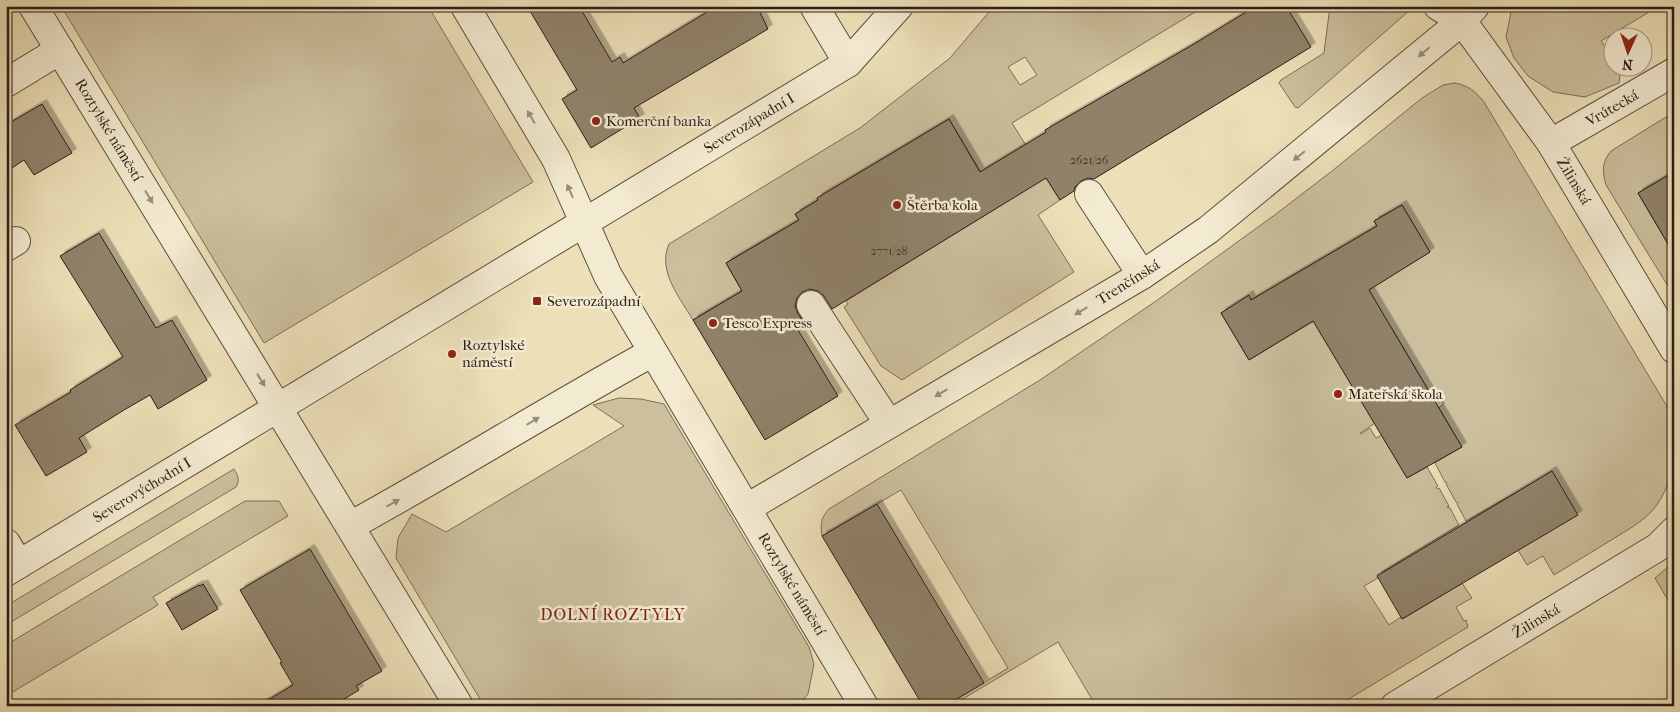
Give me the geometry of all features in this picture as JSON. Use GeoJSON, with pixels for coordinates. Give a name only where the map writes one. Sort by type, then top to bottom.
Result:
{"type":"FeatureCollection","features":[{"type":"Feature","properties":{"kind":"street","name":"Roztylské náměstí"},"geometry":{"type":"LineString","coordinates":[[33,6],[350,526],[451,703]]}},
{"type":"Feature","properties":{"kind":"street","name":"Roztylské náměstí"},"geometry":{"type":"LineString","coordinates":[[465,6],[556,159],[608,276],[747,508],[859,704]]}},
{"type":"Feature","properties":{"kind":"street"},"geometry":{"type":"LineString","coordinates":[[814,6],[848,64]]}},
{"type":"Feature","properties":{"kind":"street","name":"Severozápadní I"},"geometry":{"type":"LineString","coordinates":[[584,223],[848,64],[899,6]]}},
{"type":"Feature","properties":{"kind":"street"},"geometry":{"type":"LineString","coordinates":[[1438,6],[1468,14]]}},
{"type":"Feature","properties":{"kind":"street","name":"Žilinská"},"geometry":{"type":"LineString","coordinates":[[1468,14],[1551,143],[1674,349]]}},
{"type":"Feature","properties":{"kind":"street","name":"Trenčínská"},"geometry":{"type":"LineString","coordinates":[[747,508],[1142,275],[1208,230],[1468,14]]}},
{"type":"Feature","properties":{"kind":"street"},"geometry":{"type":"LineString","coordinates":[[6,83],[60,50]]}},
{"type":"Feature","properties":{"kind":"street","name":"Vrútecká"},"geometry":{"type":"LineString","coordinates":[[1551,143],[1674,72]]}},
{"type":"Feature","properties":{"kind":"street"},"geometry":{"type":"LineString","coordinates":[[1089,194],[1142,275]]}},
{"type":"Feature","properties":{"kind":"street"},"geometry":{"type":"LineString","coordinates":[[278,408],[584,223]]}},
{"type":"Feature","properties":{"kind":"street"},"geometry":{"type":"LineString","coordinates":[[811,305],[889,424]]}},
{"type":"Feature","properties":{"kind":"street"},"geometry":{"type":"LineString","coordinates":[[350,526],[588,388],[654,352]]}},
{"type":"Feature","properties":{"kind":"street","name":"Severovýchodní I"},"geometry":{"type":"LineString","coordinates":[[10,560],[278,408]]}},
{"type":"Feature","properties":{"kind":"street","name":"Žilinská"},"geometry":{"type":"LineString","coordinates":[[1395,706],[1658,547],[1674,531]]}},
{"type":"Feature","properties":{"kind":"shaded area"},"geometry":{"type":"Polygon","coordinates":[[[61,6],[428,6],[533,182],[264,343],[61,6]]]}},
{"type":"Feature","properties":{"kind":"shaded area"},"geometry":{"type":"Polygon","coordinates":[[[994,6],[1205,6],[1012,123],[1060,200],[1038,215],[1074,272],[902,380],[881,366],[844,307],[848,304],[846,301],[1006,202],[988,171],[982,174],[949,119],[817,198],[818,200],[795,214],[799,220],[726,263],[742,291],[693,320],[668,274],[666,254],[669,244],[860,128],[950,58],[994,6]],[[1025,57],[1008,67],[1020,85],[1037,75],[1025,57]]]}},
{"type":"Feature","properties":{"kind":"shaded area"},"geometry":{"type":"Polygon","coordinates":[[[1330,6],[1406,6],[1410,10],[1298,108],[1295,107],[1279,83],[1324,53],[1330,6]]]}},
{"type":"Feature","properties":{"kind":"shaded area"},"geometry":{"type":"Polygon","coordinates":[[[1517,6],[1659,6],[1623,28],[1602,28],[1602,78],[1620,78],[1619,83],[1585,97],[1553,92],[1528,76],[1514,58],[1506,37],[1511,12],[1517,6]]]}},
{"type":"Feature","properties":{"kind":"shaded area","name":"Mateřská škola"},"geometry":{"type":"Polygon","coordinates":[[[1455,83],[1471,90],[1484,102],[1668,408],[1674,434],[1673,461],[1667,487],[1653,510],[1628,529],[1554,575],[1543,556],[1527,565],[1518,550],[1552,472],[1466,521],[1435,463],[1462,447],[1439,408],[1444,403],[1438,395],[1432,396],[1391,327],[1350,301],[1430,252],[1402,205],[1374,221],[1377,226],[1251,300],[1249,296],[1221,313],[1249,360],[1329,312],[1375,423],[1360,433],[1370,428],[1376,438],[1382,435],[1407,478],[1427,467],[1438,486],[1436,487],[1437,489],[1439,488],[1449,506],[1447,507],[1450,508],[1459,525],[1377,575],[1378,578],[1364,586],[1389,625],[1401,617],[1403,619],[1462,583],[1472,598],[1456,607],[1464,621],[1466,620],[1468,627],[1337,706],[1096,706],[1058,642],[951,706],[945,706],[1008,668],[901,490],[822,536],[822,521],[826,512],[1040,380],[1156,301],[1276,214],[1422,98],[1443,85],[1455,83]]]}},
{"type":"Feature","properties":{"kind":"shaded area"},"geometry":{"type":"Polygon","coordinates":[[[1674,112],[1674,172],[1638,193],[1670,248],[1674,246],[1674,296],[1606,185],[1603,171],[1604,163],[1611,151],[1674,112]]]}},
{"type":"Feature","properties":{"kind":"shaded area"},"geometry":{"type":"Polygon","coordinates":[[[619,398],[641,399],[664,404],[809,647],[814,664],[808,694],[798,706],[484,706],[396,558],[398,538],[412,514],[446,532],[624,426],[593,405],[619,398]]]}},
{"type":"Feature","properties":{"kind":"shaded area"},"geometry":{"type":"Polygon","coordinates":[[[234,469],[238,478],[236,487],[6,625],[6,606],[234,469]]]}},
{"type":"Feature","properties":{"kind":"shaded area"},"geometry":{"type":"Polygon","coordinates":[[[245,501],[279,501],[288,516],[153,597],[158,605],[6,696],[6,645],[245,501]]]}},
{"type":"Feature","properties":{"kind":"shaded area"},"geometry":{"type":"Polygon","coordinates":[[[1674,562],[1674,606],[1672,607],[1655,578],[1674,562]]]}},
{"type":"Feature","properties":{"kind":"building"},"geometry":{"type":"Polygon","coordinates":[[[527,6],[579,6],[612,62],[620,57],[623,63],[717,6],[757,6],[768,29],[634,108],[640,118],[591,148],[562,99],[577,90],[527,6]]]}},
{"type":"Feature","properties":{"kind":"building"},"geometry":{"type":"Polygon","coordinates":[[[1256,6],[1286,6],[1311,47],[1094,179],[1088,178],[1081,181],[1074,191],[1060,200],[1046,178],[832,309],[824,296],[818,291],[810,289],[802,292],[797,298],[795,306],[806,325],[798,330],[838,396],[765,440],[693,320],[742,291],[726,263],[799,220],[795,214],[818,200],[817,198],[949,119],[980,172],[1046,132],[1045,130],[1256,6]]]}},
{"type":"Feature","properties":{"kind":"building"},"geometry":{"type":"Polygon","coordinates":[[[42,104],[72,153],[34,175],[24,160],[6,172],[6,125],[42,104]]]}},
{"type":"Feature","properties":{"kind":"building"},"geometry":{"type":"Polygon","coordinates":[[[1674,172],[1674,254],[1638,193],[1674,172]]]}},
{"type":"Feature","properties":{"kind":"building"},"geometry":{"type":"Polygon","coordinates":[[[1402,205],[1430,252],[1369,290],[1462,447],[1407,478],[1313,321],[1249,360],[1221,313],[1249,295],[1251,300],[1377,226],[1374,221],[1402,205]]]}},
{"type":"Feature","properties":{"kind":"building"},"geometry":{"type":"Polygon","coordinates":[[[99,233],[156,328],[172,320],[207,380],[158,409],[150,395],[124,410],[79,438],[87,452],[46,476],[15,425],[71,392],[70,390],[123,357],[60,256],[99,233]]]}},
{"type":"Feature","properties":{"kind":"building"},"geometry":{"type":"Polygon","coordinates":[[[1552,471],[1578,515],[1402,619],[1377,576],[1552,471]]]}},
{"type":"Feature","properties":{"kind":"building"},"geometry":{"type":"Polygon","coordinates":[[[877,504],[984,683],[945,706],[923,706],[822,536],[877,504]]]}},
{"type":"Feature","properties":{"kind":"building"},"geometry":{"type":"Polygon","coordinates":[[[310,549],[382,671],[356,686],[359,690],[333,706],[258,706],[293,685],[280,663],[282,662],[240,590],[310,549]]]}},
{"type":"Feature","properties":{"kind":"building"},"geometry":{"type":"Polygon","coordinates":[[[203,584],[218,609],[182,630],[166,603],[203,584]]]}},
{"type":"Feature","properties":{"kind":"place","name":"Komerční banka"},"geometry":{"type":"Point","coordinates":[596,121]}},
{"type":"Feature","properties":{"kind":"place","name":"Štěrba kola"},"geometry":{"type":"Point","coordinates":[897,205]}},
{"type":"Feature","properties":{"kind":"place","name":"Severozápadní"},"geometry":{"type":"Point","coordinates":[537,301]}},
{"type":"Feature","properties":{"kind":"place","name":"Tesco Express"},"geometry":{"type":"Point","coordinates":[713,323]}},
{"type":"Feature","properties":{"kind":"place","name":"Roztylské náměstí"},"geometry":{"type":"Point","coordinates":[452,354]}},
{"type":"Feature","properties":{"kind":"place","name":"Mateřská škola"},"geometry":{"type":"Point","coordinates":[1338,394]}},
{"type":"Feature","properties":{"kind":"district","name":"DOLNÍ ROZTYLY"},"geometry":{"type":"Point","coordinates":[613,614]}}]}
